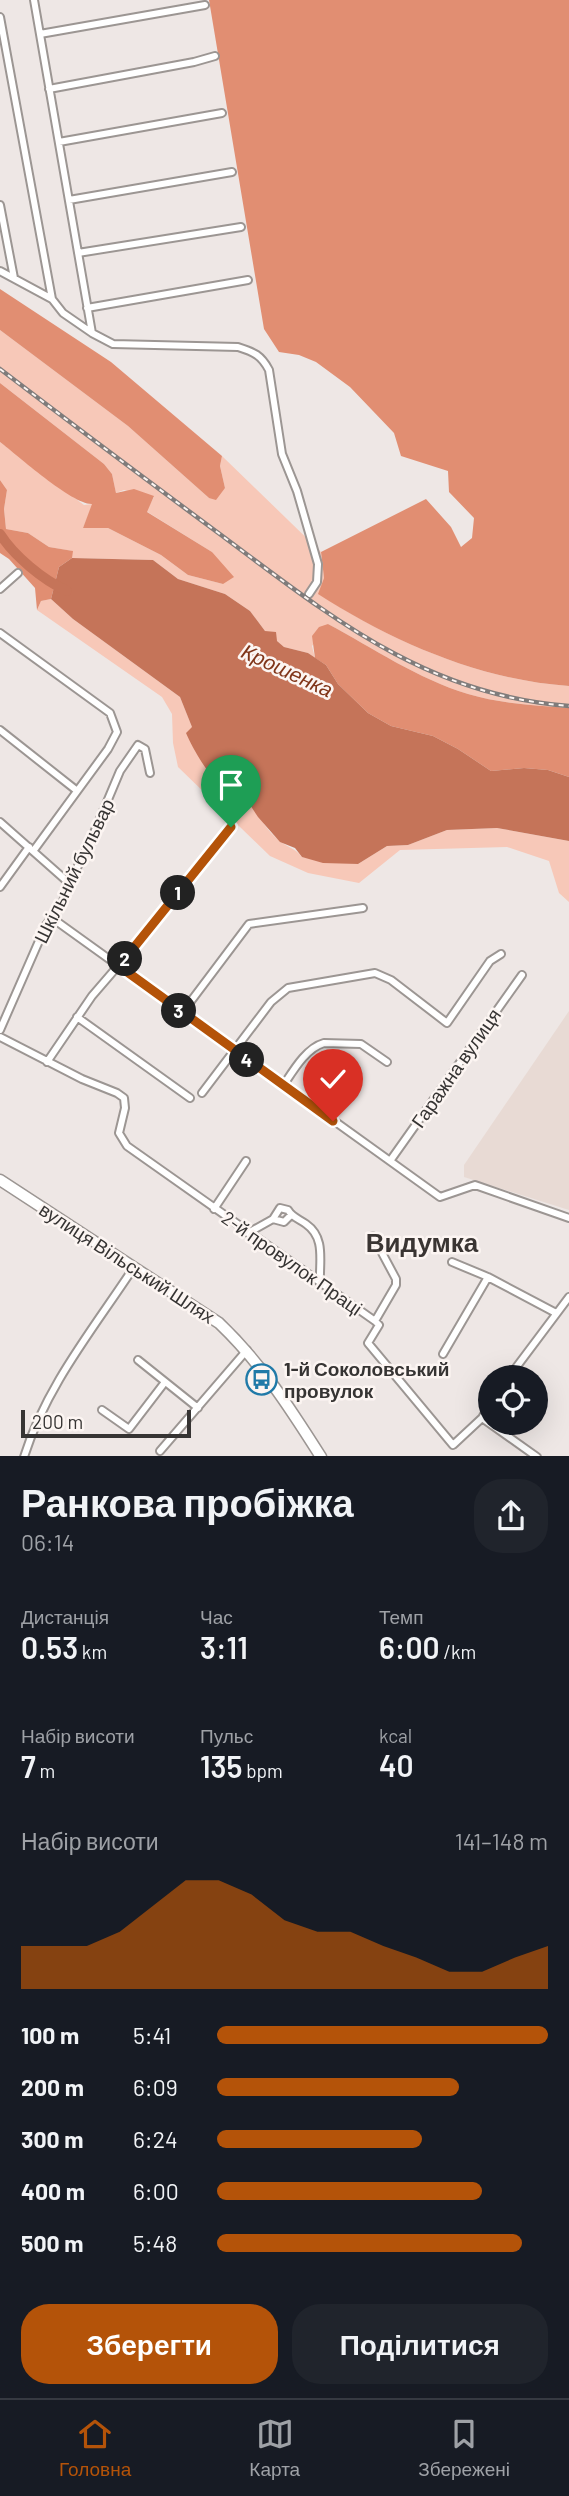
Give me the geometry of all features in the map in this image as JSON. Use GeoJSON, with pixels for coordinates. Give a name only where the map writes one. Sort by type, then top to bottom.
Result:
{"type":"FeatureCollection","features":[{"type":"Feature","properties":{"kind":"street"},"geometry":{"type":"LineString","coordinates":[[34,0],[92,333]]}},
{"type":"Feature","properties":{"kind":"street"},"geometry":{"type":"LineString","coordinates":[[40,34],[205,5]]}},
{"type":"Feature","properties":{"kind":"street"},"geometry":{"type":"LineString","coordinates":[[0,17],[52,299]]}},
{"type":"Feature","properties":{"kind":"street"},"geometry":{"type":"LineString","coordinates":[[49,89],[215,56]]}},
{"type":"Feature","properties":{"kind":"street"},"geometry":{"type":"LineString","coordinates":[[59,142],[222,113]]}},
{"type":"Feature","properties":{"kind":"street"},"geometry":{"type":"LineString","coordinates":[[69,200],[232,172]]}},
{"type":"Feature","properties":{"kind":"street"},"geometry":{"type":"LineString","coordinates":[[0,205],[14,278]]}},
{"type":"Feature","properties":{"kind":"street"},"geometry":{"type":"LineString","coordinates":[[78,253],[241,227]]}},
{"type":"Feature","properties":{"kind":"street"},"geometry":{"type":"LineString","coordinates":[[0,271],[52,299],[63,313],[113,344],[238,347],[256,352],[269,370],[282,454],[297,491],[318,564],[317,582],[309,594]]}},
{"type":"Feature","properties":{"kind":"street"},"geometry":{"type":"LineString","coordinates":[[87,308],[248,280]]}},
{"type":"Feature","properties":{"kind":"street"},"geometry":{"type":"LineString","coordinates":[[0,589],[18,573]]}},
{"type":"Feature","properties":{"kind":"street"},"geometry":{"type":"LineString","coordinates":[[0,634],[110,713],[117,732],[76,790],[0,887]]}},
{"type":"Feature","properties":{"kind":"street"},"geometry":{"type":"LineString","coordinates":[[0,730],[76,790]]}},
{"type":"Feature","properties":{"kind":"street","name":"Шкільний бульвар"},"geometry":{"type":"LineString","coordinates":[[0,1029],[46,925],[62,904],[120,771],[138,746],[145,749],[150,773]]}},
{"type":"Feature","properties":{"kind":"street"},"geometry":{"type":"LineString","coordinates":[[0,822],[69,883]]}},
{"type":"Feature","properties":{"kind":"street"},"geometry":{"type":"LineString","coordinates":[[0,1037],[47,1062],[77,1017],[231,827]]}},
{"type":"Feature","properties":{"kind":"street"},"geometry":{"type":"LineString","coordinates":[[182,1013],[249,924],[363,908]]}},
{"type":"Feature","properties":{"kind":"street"},"geometry":{"type":"LineString","coordinates":[[52,918],[440,1198],[475,1185],[569,1218]]}},
{"type":"Feature","properties":{"kind":"street"},"geometry":{"type":"LineString","coordinates":[[202,1094],[271,1002],[288,988],[375,973],[391,980],[447,1023],[486,967],[501,954]]}},
{"type":"Feature","properties":{"kind":"street","name":"Гаражна вулиця"},"geometry":{"type":"LineString","coordinates":[[390,1161],[522,975]]}},
{"type":"Feature","properties":{"kind":"street"},"geometry":{"type":"LineString","coordinates":[[77,1017],[190,1098]]}},
{"type":"Feature","properties":{"kind":"street"},"geometry":{"type":"LineString","coordinates":[[283,1086],[318,1044],[361,1044],[387,1062]]}},
{"type":"Feature","properties":{"kind":"street","name":"2-й провулок Праці"},"geometry":{"type":"LineString","coordinates":[[47,1062],[124,1098],[125,1108],[119,1133],[127,1146],[375,1321],[379,1325],[368,1343],[453,1445],[478,1422]]}},
{"type":"Feature","properties":{"kind":"street"},"geometry":{"type":"LineString","coordinates":[[214,1209],[246,1161]]}},
{"type":"Feature","properties":{"kind":"street","name":"вулиця Вільський Шлях"},"geometry":{"type":"LineString","coordinates":[[0,1180],[219,1323],[247,1350],[269,1377],[320,1456]]}},
{"type":"Feature","properties":{"kind":"street"},"geometry":{"type":"LineString","coordinates":[[248,1233],[273,1219],[280,1208],[288,1210],[291,1215],[309,1225],[320,1238],[320,1283]]}},
{"type":"Feature","properties":{"kind":"street"},"geometry":{"type":"LineString","coordinates":[[273,1219],[284,1222],[291,1215]]}},
{"type":"Feature","properties":{"kind":"street"},"geometry":{"type":"LineString","coordinates":[[373,1236],[396,1279],[396,1285],[375,1321]]}},
{"type":"Feature","properties":{"kind":"street"},"geometry":{"type":"LineString","coordinates":[[452,1262],[488,1277],[556,1313]]}},
{"type":"Feature","properties":{"kind":"street"},"geometry":{"type":"LineString","coordinates":[[24,1456],[42,1410],[57,1381],[134,1267]]}},
{"type":"Feature","properties":{"kind":"street"},"geometry":{"type":"LineString","coordinates":[[443,1354],[488,1277]]}},
{"type":"Feature","properties":{"kind":"street"},"geometry":{"type":"LineString","coordinates":[[518,1365],[568,1301]]}},
{"type":"Feature","properties":{"kind":"street"},"geometry":{"type":"LineString","coordinates":[[160,1451],[247,1350]]}},
{"type":"Feature","properties":{"kind":"street"},"geometry":{"type":"LineString","coordinates":[[138,1360],[198,1408]]}},
{"type":"Feature","properties":{"kind":"street"},"geometry":{"type":"LineString","coordinates":[[102,1410],[129,1429],[165,1382]]}},
{"type":"Feature","properties":{"kind":"street"},"geometry":{"type":"LineString","coordinates":[[506,1435],[536,1456]]}},
{"type":"Feature","properties":{"kind":"shaded area"},"geometry":{"type":"Polygon","coordinates":[[[209,0],[569,0],[569,686],[503,676],[438,656],[376,628],[318,594],[324,578],[321,552],[426,499],[451,527],[461,547],[472,538],[474,518],[449,492],[448,471],[401,456],[394,433],[350,387],[316,362],[299,355],[279,352],[264,329],[209,0]]]}},
{"type":"Feature","properties":{"kind":"shaded area"},"geometry":{"type":"Polygon","coordinates":[[[0,289],[111,362],[222,456],[220,466],[225,488],[216,500],[209,498],[128,426],[0,330],[0,289]]]}},
{"type":"Feature","properties":{"kind":"shaded area"},"geometry":{"type":"Polygon","coordinates":[[[0,330],[128,426],[209,498],[225,488],[220,466],[222,456],[321,552],[324,578],[319,594],[377,628],[438,656],[503,676],[569,686],[569,708],[493,700],[449,688],[414,672],[328,624],[312,646],[315,658],[308,653],[284,647],[265,631],[250,611],[225,594],[178,579],[153,560],[72,558],[72,551],[49,547],[28,533],[6,529],[4,509],[7,490],[0,480],[0,442],[84,505],[93,504],[83,528],[108,528],[161,555],[188,575],[223,584],[212,552],[146,511],[154,497],[124,490],[116,493],[112,474],[104,464],[0,383],[0,330]]]}},
{"type":"Feature","properties":{"kind":"shaded area"},"geometry":{"type":"Polygon","coordinates":[[[0,383],[104,464],[112,474],[116,493],[134,489],[154,496],[147,512],[212,552],[234,577],[223,584],[188,575],[161,555],[108,528],[83,528],[92,504],[72,497],[0,442],[0,383]]]}},
{"type":"Feature","properties":{"kind":"shaded area"},"geometry":{"type":"Polygon","coordinates":[[[0,480],[7,490],[4,509],[6,529],[28,533],[49,547],[73,551],[72,558],[59,567],[51,599],[41,601],[37,610],[35,588],[9,559],[0,553],[0,480]]]}},
{"type":"Feature","properties":{"kind":"shaded area"},"geometry":{"type":"Polygon","coordinates":[[[51,599],[73,619],[180,697],[214,781],[237,788],[271,833],[302,857],[358,864],[387,846],[408,845],[447,830],[497,828],[569,841],[569,902],[559,893],[549,861],[507,847],[400,850],[359,883],[308,873],[270,856],[178,767],[173,743],[172,714],[162,697],[37,610],[41,601],[51,599]]]}},
{"type":"Feature","properties":{"kind":"shaded area"},"geometry":{"type":"Polygon","coordinates":[[[328,624],[414,672],[449,688],[493,700],[569,708],[569,777],[548,770],[524,768],[491,771],[433,736],[391,726],[368,713],[338,684],[326,665],[315,658],[312,636],[319,627],[328,624]]]}},
{"type":"Feature","properties":{"kind":"shaded area"},"geometry":{"type":"Polygon","coordinates":[[[569,1011],[569,1210],[464,1177],[464,1165],[569,1011]]]}},
{"type":"Feature","properties":{"kind":"water"},"geometry":{"type":"Polygon","coordinates":[[[72,558],[153,560],[178,579],[225,594],[250,611],[265,631],[276,632],[277,641],[284,647],[308,653],[326,665],[338,684],[368,713],[391,726],[433,736],[491,771],[524,768],[548,770],[569,777],[569,841],[497,828],[447,830],[408,845],[387,846],[358,864],[323,863],[302,857],[295,848],[280,842],[258,817],[239,788],[228,782],[222,785],[206,769],[186,733],[192,727],[180,697],[73,619],[51,599],[59,567],[72,558]]]}},
{"type":"Feature","properties":{"kind":"waterway","name":"Крошенка"},"geometry":{"type":"LineString","coordinates":[[0,534],[30,567],[67,591]]}},
{"type":"Feature","properties":{"kind":"railway"},"geometry":{"type":"LineString","coordinates":[[0,369],[299,593],[381,646],[423,668],[469,686],[517,699],[569,706]]}},
{"type":"Feature","properties":{"kind":"place","name":"1-й Соколовський провулок"},"geometry":{"type":"Point","coordinates":[261,1380]}},
{"type":"Feature","properties":{"kind":"district","name":"Видумка"},"geometry":{"type":"Point","coordinates":[422,1243]}},
{"type":"Feature","properties":{"kind":"route"},"geometry":{"type":"LineString","coordinates":[[231,827],[119,966],[333,1121]]}}]}
